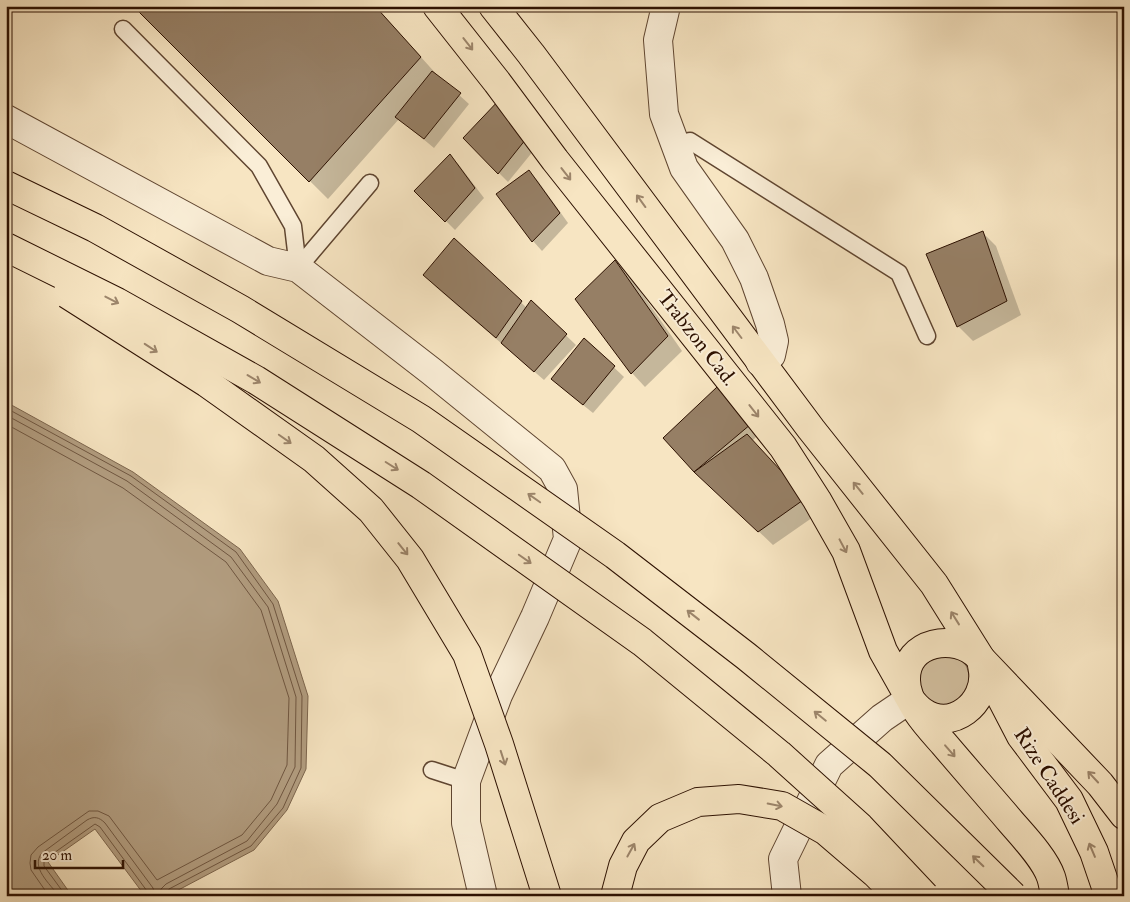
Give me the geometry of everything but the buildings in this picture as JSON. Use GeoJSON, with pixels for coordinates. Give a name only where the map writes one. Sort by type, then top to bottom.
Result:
{"type":"FeatureCollection","features":[{"type":"Feature","properties":{"kind":"main road","name":"Trabzon Cad."},"geometry":{"type":"LineString","coordinates":[[437,6],[555,160],[783,447],[817,500],[846,551],[883,651],[910,699],[931,730],[1033,848],[1051,876],[1056,896]]}},
{"type":"Feature","properties":{"kind":"main road","name":"Trabzon Cad."},"geometry":{"type":"LineString","coordinates":[[493,6],[531,54],[811,429],[934,584],[981,659]]}},
{"type":"Feature","properties":{"kind":"main road"},"geometry":{"type":"LineString","coordinates":[[6,185],[95,228],[240,309],[421,420],[615,554],[746,656],[880,765],[1013,896]]}},
{"type":"Feature","properties":{"kind":"main road"},"geometry":{"type":"LineString","coordinates":[[6,247],[117,302],[256,380],[421,485],[642,642],[779,754],[860,827],[925,896]]}},
{"type":"Feature","properties":{"kind":"main road"},"geometry":{"type":"LineString","coordinates":[[6,256],[214,389],[314,459],[371,510],[410,559],[467,654],[505,762],[547,896]]}},
{"type":"Feature","properties":{"kind":"main road"},"geometry":{"type":"LineString","coordinates":[[981,659],[983,676],[978,699],[971,708],[960,715],[948,718],[935,718],[924,713],[910,699],[906,680],[908,668],[914,657],[924,648],[935,643],[948,642],[972,650],[981,659],[1100,784],[1124,815]]}},
{"type":"Feature","properties":{"kind":"main road","name":"Rize Caddesi"},"geometry":{"type":"LineString","coordinates":[[981,659],[1021,736],[1069,800],[1094,852],[1109,896]]}},
{"type":"Feature","properties":{"kind":"main road"},"geometry":{"type":"LineString","coordinates":[[615,896],[623,866],[636,842],[660,818],[698,802],[739,799],[782,806],[826,831],[875,873],[898,896]]}},
{"type":"Feature","properties":{"kind":"street"},"geometry":{"type":"LineString","coordinates":[[666,6],[658,40],[664,114],[684,168],[735,240],[754,278],[768,315],[774,341],[770,355],[760,362]]}},
{"type":"Feature","properties":{"kind":"street"},"geometry":{"type":"LineString","coordinates":[[6,120],[268,261],[298,268],[431,371],[552,469],[563,489],[568,539],[498,695],[466,781],[466,823],[483,896]]}},
{"type":"Feature","properties":{"kind":"street"},"geometry":{"type":"LineString","coordinates":[[788,896],[783,859],[829,765],[882,718],[910,699]]}},
{"type":"Feature","properties":{"kind":"lane"},"geometry":{"type":"LineString","coordinates":[[123,29],[259,166],[293,226],[298,268]]}},
{"type":"Feature","properties":{"kind":"lane"},"geometry":{"type":"LineString","coordinates":[[675,144],[690,141],[899,272],[927,336]]}},
{"type":"Feature","properties":{"kind":"lane"},"geometry":{"type":"LineString","coordinates":[[298,268],[370,183]]}},
{"type":"Feature","properties":{"kind":"lane"},"geometry":{"type":"LineString","coordinates":[[432,770],[466,781]]}},
{"type":"Feature","properties":{"kind":"shaded area"},"geometry":{"type":"Polygon","coordinates":[[[951,654],[967,667],[969,675],[968,687],[963,695],[954,702],[945,705],[936,704],[923,692],[920,682],[921,671],[927,660],[951,654]]]}},
{"type":"Feature","properties":{"kind":"water"},"geometry":{"type":"Polygon","coordinates":[[[6,402],[133,472],[240,549],[278,601],[308,696],[306,769],[287,810],[254,850],[167,896],[145,896],[95,829],[48,862],[72,896],[6,896],[6,402]]]}}]}
